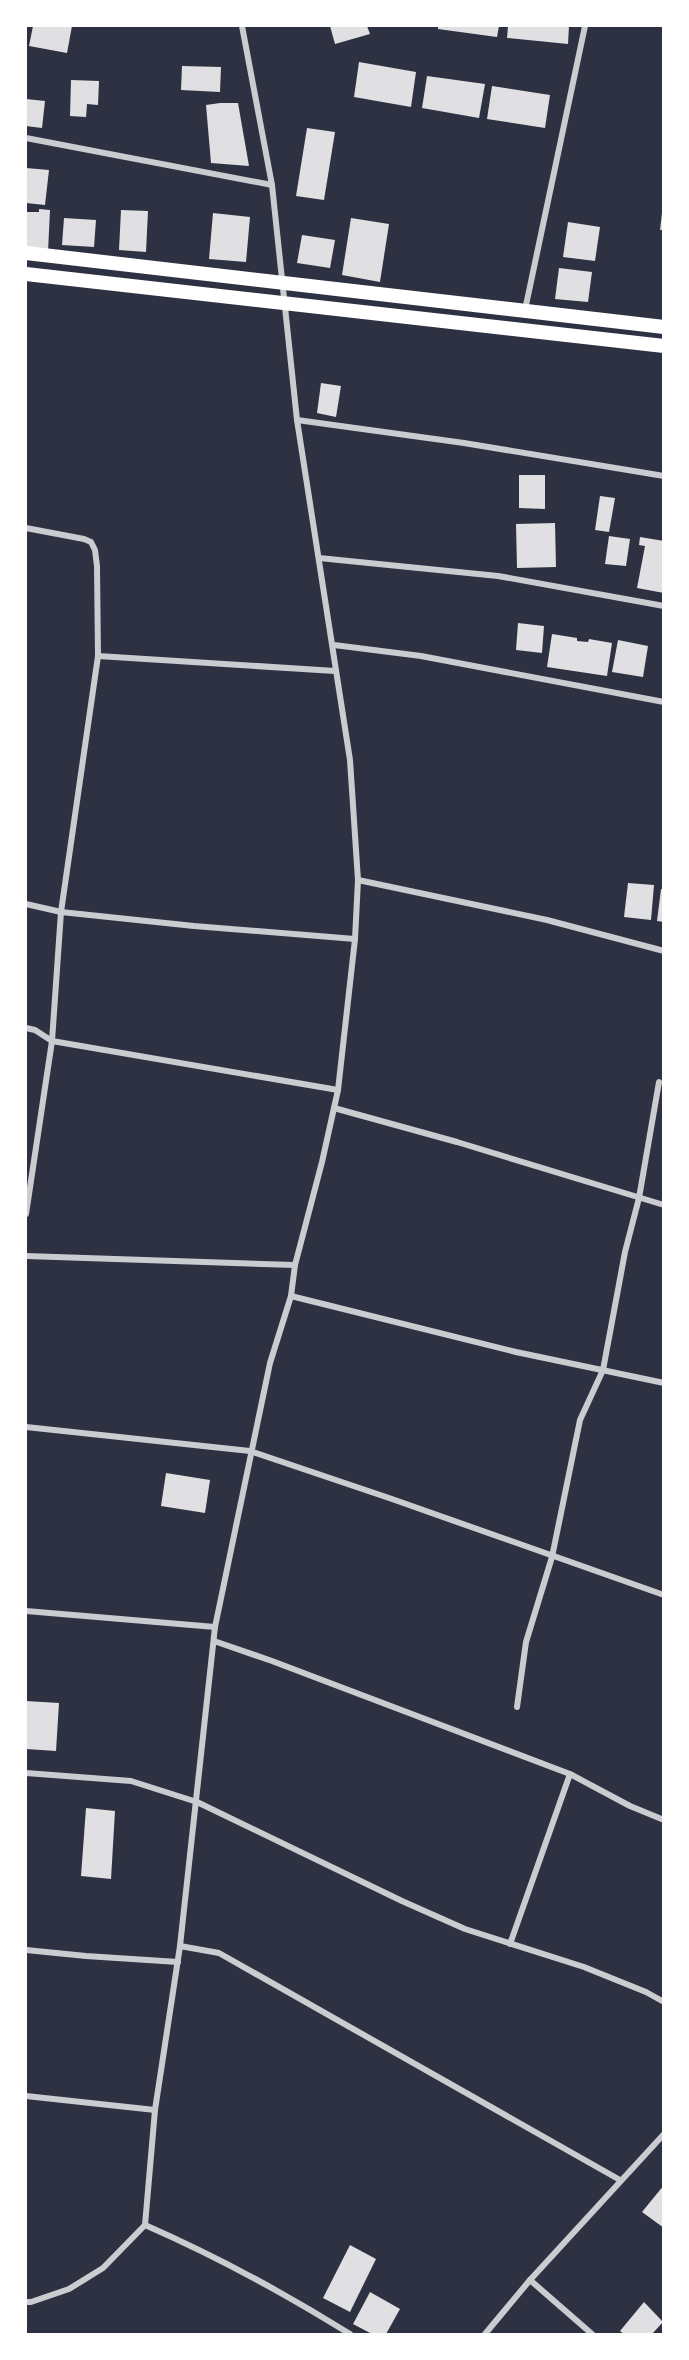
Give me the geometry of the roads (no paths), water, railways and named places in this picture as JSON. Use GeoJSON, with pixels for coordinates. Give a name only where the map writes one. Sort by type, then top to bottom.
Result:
{"type":"FeatureCollection","features":[{"type":"Feature","properties":{"kind":"main road"},"geometry":{"type":"LineString","coordinates":[[26,253],[663,327]]}},
{"type":"Feature","properties":{"kind":"main road"},"geometry":{"type":"LineString","coordinates":[[26,274],[663,346]]}},
{"type":"Feature","properties":{"kind":"street"},"geometry":{"type":"LineString","coordinates":[[26,2302],[69,2289],[103,2268],[146,2225],[155,2110],[180,1946],[215,1627],[270,1363],[291,1296],[295,1265],[338,1090],[355,939],[358,880],[350,760],[335,671],[334,645],[297,420],[272,185],[242,26]]}},
{"type":"Feature","properties":{"kind":"street"},"geometry":{"type":"LineString","coordinates":[[525,311],[585,26]]}},
{"type":"Feature","properties":{"kind":"street"},"geometry":{"type":"LineString","coordinates":[[26,138],[272,185]]}},
{"type":"Feature","properties":{"kind":"street"},"geometry":{"type":"LineString","coordinates":[[297,420],[464,443],[663,476]]}},
{"type":"Feature","properties":{"kind":"street"},"geometry":{"type":"LineString","coordinates":[[26,528],[91,542],[95,550],[97,566],[98,656],[61,912],[52,1041],[26,1214]]}},
{"type":"Feature","properties":{"kind":"street"},"geometry":{"type":"LineString","coordinates":[[319,558],[498,576],[663,606]]}},
{"type":"Feature","properties":{"kind":"street"},"geometry":{"type":"LineString","coordinates":[[334,645],[421,656],[663,702]]}},
{"type":"Feature","properties":{"kind":"street"},"geometry":{"type":"LineString","coordinates":[[98,656],[335,671]]}},
{"type":"Feature","properties":{"kind":"street"},"geometry":{"type":"LineString","coordinates":[[358,880],[547,920],[663,951]]}},
{"type":"Feature","properties":{"kind":"street"},"geometry":{"type":"LineString","coordinates":[[26,904],[61,912],[355,939]]}},
{"type":"Feature","properties":{"kind":"street"},"geometry":{"type":"LineString","coordinates":[[26,1028],[35,1030],[52,1041],[338,1090]]}},
{"type":"Feature","properties":{"kind":"street"},"geometry":{"type":"LineString","coordinates":[[517,1707],[526,1642],[552,1557],[580,1420],[603,1370],[625,1252],[639,1198],[659,1082]]}},
{"type":"Feature","properties":{"kind":"street"},"geometry":{"type":"LineString","coordinates":[[334,1108],[456,1142],[663,1205]]}},
{"type":"Feature","properties":{"kind":"street"},"geometry":{"type":"LineString","coordinates":[[26,1256],[295,1265]]}},
{"type":"Feature","properties":{"kind":"street"},"geometry":{"type":"LineString","coordinates":[[291,1296],[516,1352],[663,1383]]}},
{"type":"Feature","properties":{"kind":"street"},"geometry":{"type":"LineString","coordinates":[[26,1427],[250,1451],[392,1498],[663,1595]]}},
{"type":"Feature","properties":{"kind":"street"},"geometry":{"type":"LineString","coordinates":[[26,1611],[215,1627]]}},
{"type":"Feature","properties":{"kind":"street"},"geometry":{"type":"LineString","coordinates":[[214,1641],[570,1774],[630,1806],[663,1820]]}},
{"type":"Feature","properties":{"kind":"street"},"geometry":{"type":"LineString","coordinates":[[26,1773],[131,1781],[197,1802],[465,1929],[584,1967],[646,1992],[663,2002]]}},
{"type":"Feature","properties":{"kind":"street"},"geometry":{"type":"LineString","coordinates":[[510,1944],[570,1774]]}},
{"type":"Feature","properties":{"kind":"street"},"geometry":{"type":"LineString","coordinates":[[180,1946],[219,1953],[620,2180]]}},
{"type":"Feature","properties":{"kind":"street"},"geometry":{"type":"LineString","coordinates":[[26,1950],[178,1962]]}},
{"type":"Feature","properties":{"kind":"street"},"geometry":{"type":"LineString","coordinates":[[26,2096],[155,2110]]}},
{"type":"Feature","properties":{"kind":"street"},"geometry":{"type":"LineString","coordinates":[[485,2334],[530,2280],[663,2134]]}},
{"type":"Feature","properties":{"kind":"street"},"geometry":{"type":"LineString","coordinates":[[146,2225],[206,2252],[298,2302],[350,2334]]}},
{"type":"Feature","properties":{"kind":"street"},"geometry":{"type":"LineString","coordinates":[[530,2280],[592,2334]]}}]}
